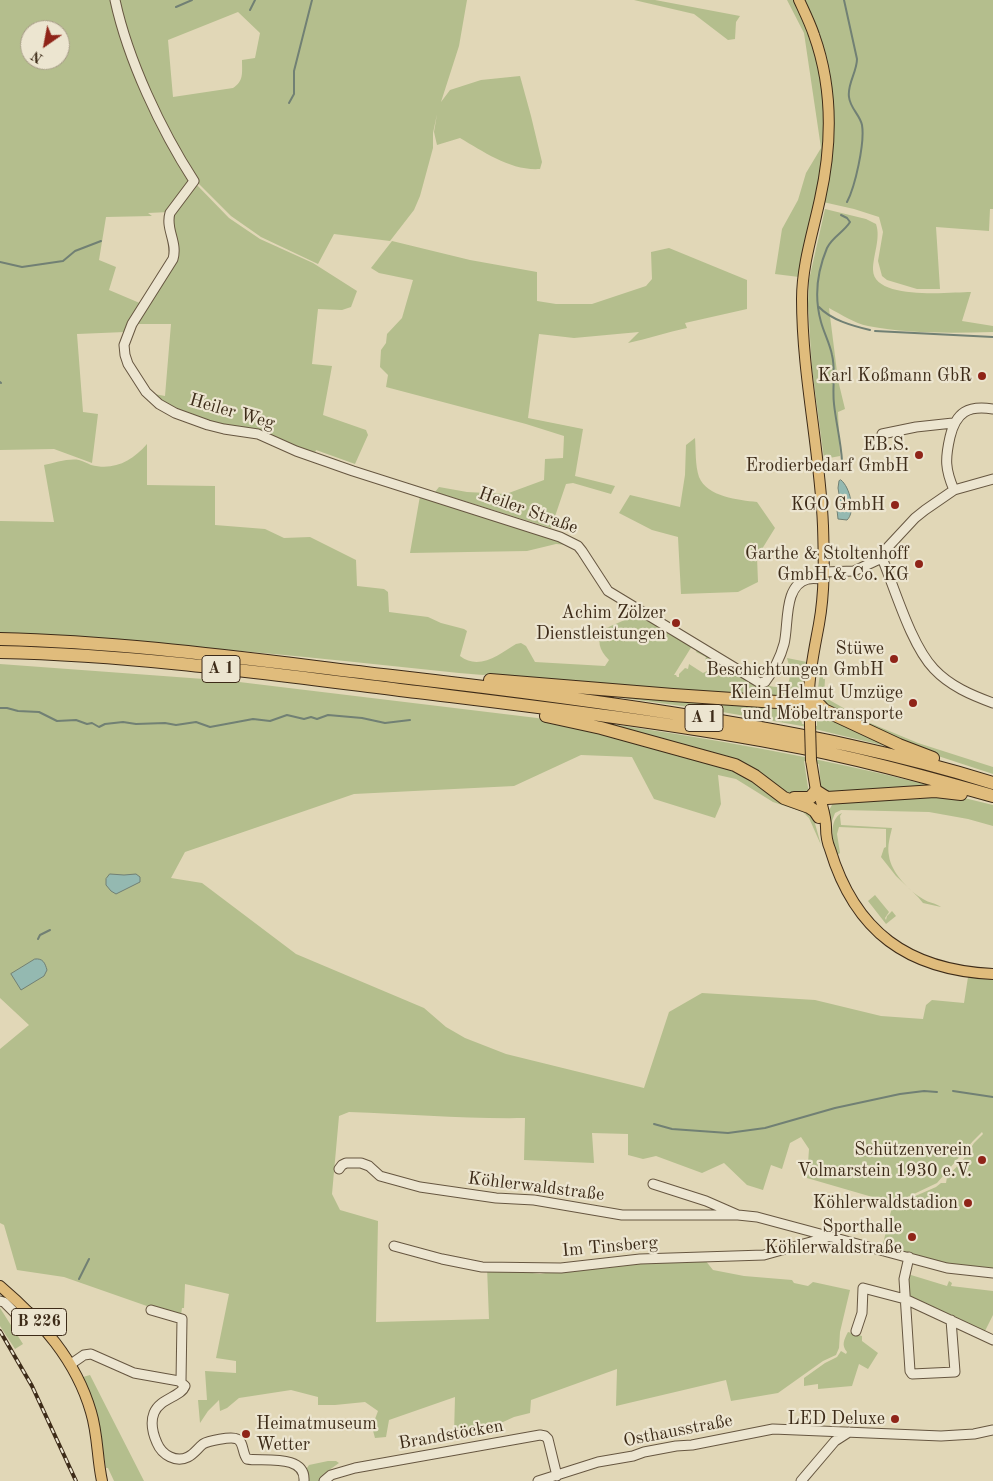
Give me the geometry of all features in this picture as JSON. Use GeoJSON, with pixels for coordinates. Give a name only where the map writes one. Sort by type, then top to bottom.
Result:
{"type":"FeatureCollection","features":[{"type":"Feature","properties":{"kind":"highway","name":"A 1"},"geometry":{"type":"LineString","coordinates":[[0,639],[152,649],[453,683],[631,706],[766,729],[869,750],[993,783]]}},
{"type":"Feature","properties":{"kind":"highway","name":"A 1"},"geometry":{"type":"LineString","coordinates":[[0,652],[62,654],[245,672],[627,719],[779,743],[868,763],[993,798]]}},
{"type":"Feature","properties":{"kind":"highway"},"geometry":{"type":"LineString","coordinates":[[453,683],[465,678],[792,703],[824,710],[899,745],[939,761],[952,771]]}},
{"type":"Feature","properties":{"kind":"highway"},"geometry":{"type":"LineString","coordinates":[[510,704],[520,711],[601,728],[735,765],[784,798],[810,808],[821,815],[831,802],[839,797]]}},
{"type":"Feature","properties":{"kind":"highway"},"geometry":{"type":"LineString","coordinates":[[775,791],[792,798],[803,799],[810,798],[816,791],[827,798],[934,791],[993,798]]}},
{"type":"Feature","properties":{"kind":"main road"},"geometry":{"type":"LineString","coordinates":[[799,0],[816,43],[824,76],[829,111],[828,156],[820,202],[804,267],[802,298],[803,342],[823,524],[824,575],[819,623],[814,645],[810,708],[811,763],[816,791],[814,797],[821,815],[822,828],[839,874],[851,899],[865,919],[881,935],[900,949],[926,962],[953,970],[993,974]]}},
{"type":"Feature","properties":{"kind":"main road","name":"B 226"},"geometry":{"type":"LineString","coordinates":[[0,1286],[29,1312],[54,1340],[71,1364],[92,1413],[103,1480]]}},
{"type":"Feature","properties":{"kind":"street","name":"Heiler Weg"},"geometry":{"type":"LineString","coordinates":[[115,0],[124,34],[144,86],[168,136],[194,181],[170,213],[168,223],[175,252],[173,259],[127,334],[124,355],[146,392],[165,408],[208,425],[258,434],[296,451],[314,456]]}},
{"type":"Feature","properties":{"kind":"street"},"geometry":{"type":"LineString","coordinates":[[954,490],[949,477],[946,457],[953,423],[962,413],[968,410],[977,408],[993,409]]}},
{"type":"Feature","properties":{"kind":"street"},"geometry":{"type":"LineString","coordinates":[[882,434],[916,427],[953,423]]}},
{"type":"Feature","properties":{"kind":"street","name":"Heiler Straße"},"geometry":{"type":"LineString","coordinates":[[314,456],[353,471],[552,533],[569,541],[582,551],[608,591],[760,683],[765,682],[776,668],[784,642],[792,591],[804,581],[824,575]]}},
{"type":"Feature","properties":{"kind":"street"},"geometry":{"type":"LineString","coordinates":[[824,575],[854,571],[882,558],[888,547],[914,518],[954,490],[993,479]]}},
{"type":"Feature","properties":{"kind":"street"},"geometry":{"type":"LineString","coordinates":[[882,558],[916,641],[928,662],[953,684],[993,703]]}},
{"type":"Feature","properties":{"kind":"street","name":"Köhlerwaldstraße"},"geometry":{"type":"LineString","coordinates":[[339,1170],[346,1163],[361,1163],[369,1166],[380,1176],[420,1188],[496,1198],[534,1200],[622,1215],[738,1215],[757,1217],[954,1269],[993,1273]]}},
{"type":"Feature","properties":{"kind":"street","name":"Köhlerwaldstraße"},"geometry":{"type":"LineString","coordinates":[[653,1184],[706,1200],[738,1215]]}},
{"type":"Feature","properties":{"kind":"street","name":"Im Tinsberg"},"geometry":{"type":"LineString","coordinates":[[394,1246],[442,1259],[482,1267],[561,1268],[640,1259],[764,1255],[828,1236]]}},
{"type":"Feature","properties":{"kind":"street"},"geometry":{"type":"LineString","coordinates":[[909,1258],[904,1279],[910,1371],[914,1374],[955,1372],[952,1320]]}},
{"type":"Feature","properties":{"kind":"street"},"geometry":{"type":"LineString","coordinates":[[856,1331],[862,1313],[863,1288],[905,1299],[993,1340]]}},
{"type":"Feature","properties":{"kind":"street"},"geometry":{"type":"LineString","coordinates":[[0,1301],[4,1302],[20,1318],[29,1312]]}},
{"type":"Feature","properties":{"kind":"street"},"geometry":{"type":"LineString","coordinates":[[151,1310],[182,1319],[181,1381],[185,1386],[183,1390],[162,1402],[154,1414],[152,1422],[153,1432],[162,1453],[174,1458],[184,1458],[206,1443],[236,1438],[241,1442],[247,1459],[278,1459],[289,1462],[302,1472],[304,1481]]}},
{"type":"Feature","properties":{"kind":"street"},"geometry":{"type":"LineString","coordinates":[[71,1364],[84,1355],[91,1354],[134,1373],[181,1381]]}},
{"type":"Feature","properties":{"kind":"street","name":"Osthausstraße"},"geometry":{"type":"LineString","coordinates":[[538,1481],[598,1462],[772,1429],[832,1434],[850,1432],[941,1436],[974,1434],[993,1430]]}},
{"type":"Feature","properties":{"kind":"street"},"geometry":{"type":"LineString","coordinates":[[801,1481],[826,1452],[832,1434]]}},
{"type":"Feature","properties":{"kind":"street","name":"Brandstöcken"},"geometry":{"type":"LineString","coordinates":[[324,1481],[331,1475],[355,1468],[540,1436],[545,1436],[548,1439],[558,1476]]}},
{"type":"Feature","properties":{"kind":"green space"},"geometry":{"type":"Polygon","coordinates":[[[0,0],[467,0],[459,46],[441,102],[450,90],[481,80],[520,76],[542,162],[540,169],[529,169],[508,164],[460,138],[437,145],[434,132],[437,114],[433,133],[433,148],[420,196],[414,210],[390,241],[334,234],[318,264],[261,237],[231,216],[196,181],[169,212],[148,213],[152,216],[106,217],[99,260],[116,267],[109,290],[142,304],[125,332],[77,334],[83,412],[98,414],[92,463],[54,449],[0,450],[0,0]],[[238,12],[168,40],[173,97],[233,88],[242,76],[242,60],[255,58],[260,33],[238,12]]]}},
{"type":"Feature","properties":{"kind":"green space"},"geometry":{"type":"Polygon","coordinates":[[[634,0],[655,0],[740,16],[736,22],[735,39],[728,40],[694,14],[634,0]]]}},
{"type":"Feature","properties":{"kind":"green space"},"geometry":{"type":"Polygon","coordinates":[[[787,0],[795,0],[814,46],[823,89],[825,119],[825,149],[821,181],[799,277],[775,274],[782,229],[798,200],[806,173],[821,148],[804,33],[787,0]]]}},
{"type":"Feature","properties":{"kind":"green space"},"geometry":{"type":"Polygon","coordinates":[[[802,0],[993,0],[993,209],[990,209],[989,231],[936,227],[940,289],[917,289],[887,280],[882,276],[878,261],[883,232],[879,217],[823,202],[832,155],[831,114],[802,0]]]}},
{"type":"Feature","properties":{"kind":"green space"},"geometry":{"type":"Polygon","coordinates":[[[195,183],[229,218],[260,239],[313,263],[357,291],[351,307],[342,310],[318,309],[312,364],[332,366],[323,415],[366,430],[368,435],[355,464],[316,450],[314,456],[177,412],[149,393],[165,396],[171,324],[133,324],[174,260],[170,218],[195,183]]]}},
{"type":"Feature","properties":{"kind":"green space"},"geometry":{"type":"Polygon","coordinates":[[[825,209],[866,219],[876,224],[878,235],[873,270],[877,280],[886,287],[915,293],[971,292],[962,321],[993,326],[993,332],[962,333],[883,329],[858,323],[829,308],[838,380],[845,409],[838,412],[840,456],[824,459],[812,369],[808,305],[809,280],[825,209]]]}},
{"type":"Feature","properties":{"kind":"green space"},"geometry":{"type":"Polygon","coordinates":[[[392,241],[470,260],[537,272],[537,301],[556,304],[592,304],[646,286],[652,279],[651,252],[669,248],[747,280],[747,309],[685,323],[687,328],[628,343],[639,332],[574,338],[539,334],[528,418],[583,429],[575,476],[615,486],[611,494],[573,483],[566,484],[551,528],[435,492],[439,487],[467,492],[506,494],[544,480],[545,459],[563,458],[564,436],[386,387],[388,375],[380,367],[381,350],[386,343],[387,334],[402,318],[413,280],[379,273],[371,268],[392,241]]]}},
{"type":"Feature","properties":{"kind":"green space"},"geometry":{"type":"Polygon","coordinates":[[[695,438],[697,468],[703,484],[724,496],[757,502],[775,528],[757,557],[758,582],[738,592],[681,594],[678,537],[652,530],[619,513],[630,495],[680,507],[685,475],[686,445],[695,438]]]}},
{"type":"Feature","properties":{"kind":"green space"},"geometry":{"type":"Polygon","coordinates":[[[147,444],[147,485],[215,486],[215,525],[265,529],[284,538],[310,537],[356,560],[357,586],[384,589],[388,592],[389,612],[428,617],[467,631],[460,656],[467,660],[475,662],[489,659],[521,643],[526,646],[535,662],[605,666],[609,660],[601,649],[599,641],[604,629],[627,619],[648,619],[692,646],[674,675],[677,677],[685,668],[688,669],[689,664],[703,673],[709,670],[710,667],[705,661],[706,657],[696,652],[697,650],[755,680],[775,687],[783,687],[788,683],[790,673],[787,658],[807,662],[801,689],[797,698],[496,677],[493,674],[459,673],[172,645],[0,635],[0,521],[54,522],[44,465],[75,460],[99,467],[107,467],[129,460],[147,444]]]}},
{"type":"Feature","properties":{"kind":"green space"},"geometry":{"type":"Polygon","coordinates":[[[420,496],[532,529],[568,545],[556,544],[527,551],[410,553],[420,496]]]}},
{"type":"Feature","properties":{"kind":"green space"},"geometry":{"type":"Polygon","coordinates":[[[0,664],[231,681],[537,718],[579,727],[722,765],[809,809],[821,845],[809,818],[803,812],[773,802],[736,779],[718,775],[721,804],[715,818],[654,799],[632,757],[581,755],[514,786],[354,794],[185,852],[171,878],[202,883],[296,954],[424,1008],[446,1027],[465,1038],[506,1054],[644,1088],[669,1012],[702,993],[815,1000],[881,1016],[923,1019],[926,1005],[932,1000],[964,1003],[968,977],[993,979],[993,1270],[946,1265],[882,1248],[893,1203],[807,1178],[809,1149],[801,1137],[790,1143],[782,1169],[771,1165],[763,1190],[747,1185],[724,1163],[702,1173],[656,1156],[643,1159],[628,1155],[628,1134],[592,1133],[594,1163],[524,1160],[525,1118],[349,1112],[339,1116],[332,1194],[340,1210],[378,1221],[376,1322],[489,1319],[487,1267],[540,1274],[639,1256],[705,1260],[713,1270],[744,1276],[792,1280],[794,1283],[808,1286],[813,1282],[850,1290],[836,1355],[823,1361],[778,1393],[731,1401],[726,1380],[616,1406],[617,1369],[531,1400],[530,1413],[514,1417],[492,1427],[454,1434],[455,1397],[389,1420],[386,1437],[375,1438],[372,1427],[378,1411],[365,1402],[318,1405],[318,1397],[291,1390],[239,1398],[220,1411],[219,1400],[200,1423],[198,1400],[207,1400],[205,1371],[236,1373],[236,1361],[216,1358],[229,1294],[185,1284],[184,1308],[182,1308],[181,1315],[164,1312],[64,1277],[17,1270],[4,1225],[0,1223],[0,1049],[29,1025],[0,998],[0,664]],[[982,1132],[973,1141],[937,1183],[895,1203],[897,1204],[941,1183],[946,1183],[947,1177],[983,1134],[982,1132]]]}},
{"type":"Feature","properties":{"kind":"green space"},"geometry":{"type":"Polygon","coordinates":[[[820,674],[825,679],[824,697],[870,723],[918,743],[993,767],[993,774],[935,755],[825,705],[817,695],[820,674]]]}},
{"type":"Feature","properties":{"kind":"green space"},"geometry":{"type":"Polygon","coordinates":[[[550,688],[786,706],[800,711],[802,724],[817,726],[817,715],[822,714],[898,749],[802,726],[711,710],[550,688]]]}},
{"type":"Feature","properties":{"kind":"green space"},"geometry":{"type":"Polygon","coordinates":[[[589,721],[763,749],[848,766],[932,786],[832,795],[821,789],[819,764],[804,761],[809,794],[791,795],[766,780],[589,721]]]}},
{"type":"Feature","properties":{"kind":"green space"},"geometry":{"type":"Polygon","coordinates":[[[952,795],[993,805],[993,826],[929,812],[841,810],[835,813],[830,826],[827,814],[833,803],[952,795]]]}},
{"type":"Feature","properties":{"kind":"green space"},"geometry":{"type":"Polygon","coordinates":[[[842,813],[840,816],[841,825],[892,828],[888,852],[890,862],[897,875],[918,896],[941,907],[923,903],[896,876],[881,857],[886,847],[886,829],[839,827],[837,834],[840,853],[837,855],[832,832],[835,821],[842,813]]]}},
{"type":"Feature","properties":{"kind":"green space"},"geometry":{"type":"Polygon","coordinates":[[[875,895],[889,912],[885,918],[886,920],[892,911],[896,916],[886,924],[868,901],[875,895]]]}},
{"type":"Feature","properties":{"kind":"green space"},"geometry":{"type":"Polygon","coordinates":[[[914,1261],[909,1273],[911,1275],[947,1286],[949,1281],[952,1283],[951,1286],[993,1291],[993,1315],[984,1333],[908,1296],[909,1264],[914,1261]]]}},
{"type":"Feature","properties":{"kind":"green space"},"geometry":{"type":"Polygon","coordinates":[[[0,1308],[23,1344],[15,1349],[0,1326],[0,1308]]]}},
{"type":"Feature","properties":{"kind":"green space"},"geometry":{"type":"Polygon","coordinates":[[[848,1332],[862,1336],[862,1341],[878,1353],[868,1369],[859,1364],[852,1386],[818,1389],[818,1384],[804,1386],[804,1378],[837,1357],[841,1351],[846,1354],[844,1342],[848,1332]]]}},
{"type":"Feature","properties":{"kind":"green space"},"geometry":{"type":"Polygon","coordinates":[[[90,1375],[144,1481],[114,1481],[108,1468],[106,1468],[98,1419],[83,1377],[90,1375]]]}},
{"type":"Feature","properties":{"kind":"green space"},"geometry":{"type":"Polygon","coordinates":[[[328,1461],[339,1463],[325,1473],[320,1481],[306,1481],[309,1465],[328,1461]]]}},
{"type":"Feature","properties":{"kind":"water"},"geometry":{"type":"Polygon","coordinates":[[[841,480],[847,488],[851,500],[850,516],[847,520],[838,519],[836,501],[840,500],[838,488],[839,481],[841,480]]]}},
{"type":"Feature","properties":{"kind":"water"},"geometry":{"type":"Polygon","coordinates":[[[110,874],[136,874],[140,877],[140,882],[116,894],[106,885],[106,879],[110,874]]]}},
{"type":"Feature","properties":{"kind":"water"},"geometry":{"type":"Polygon","coordinates":[[[35,959],[43,961],[47,970],[44,976],[21,990],[11,974],[35,959]]]}},
{"type":"Feature","properties":{"kind":"waterway"},"geometry":{"type":"LineString","coordinates":[[176,7],[192,0]]}},
{"type":"Feature","properties":{"kind":"waterway"},"geometry":{"type":"LineString","coordinates":[[250,10],[255,0]]}},
{"type":"Feature","properties":{"kind":"waterway"},"geometry":{"type":"LineString","coordinates":[[289,103],[294,94],[294,71],[312,0]]}},
{"type":"Feature","properties":{"kind":"waterway"},"geometry":{"type":"LineString","coordinates":[[844,0],[857,59],[849,87],[849,97],[851,105],[861,121],[863,133],[859,165],[847,202]]}},
{"type":"Feature","properties":{"kind":"waterway"},"geometry":{"type":"LineString","coordinates":[[841,215],[850,222],[827,248],[819,275],[817,294],[821,322],[833,361],[834,404],[842,461]]}},
{"type":"Feature","properties":{"kind":"waterway"},"geometry":{"type":"LineString","coordinates":[[0,262],[22,267],[63,261],[75,251],[101,241]]}},
{"type":"Feature","properties":{"kind":"waterway"},"geometry":{"type":"LineString","coordinates":[[819,307],[836,319],[870,330]]}},
{"type":"Feature","properties":{"kind":"waterway"},"geometry":{"type":"LineString","coordinates":[[875,331],[993,337]]}},
{"type":"Feature","properties":{"kind":"waterway"},"geometry":{"type":"LineString","coordinates":[[0,708],[39,712],[57,721],[76,720],[87,724],[92,723],[99,727],[105,724],[123,722],[176,725],[196,722],[210,727],[253,719],[270,721],[287,715],[304,719],[311,717],[317,719],[328,715],[362,718],[385,723],[410,720]]}},
{"type":"Feature","properties":{"kind":"waterway"},"geometry":{"type":"LineString","coordinates":[[38,939],[40,935],[50,930]]}},
{"type":"Feature","properties":{"kind":"waterway"},"geometry":{"type":"LineString","coordinates":[[654,1124],[672,1129],[728,1133],[765,1128],[835,1108],[900,1094],[924,1091],[937,1092]]}},
{"type":"Feature","properties":{"kind":"waterway"},"geometry":{"type":"LineString","coordinates":[[953,1091],[993,1097]]}},
{"type":"Feature","properties":{"kind":"waterway"},"geometry":{"type":"LineString","coordinates":[[79,1279],[89,1259]]}},
{"type":"Feature","properties":{"kind":"railway"},"geometry":{"type":"LineString","coordinates":[[0,1331],[32,1386],[76,1481]]}},
{"type":"Feature","properties":{"kind":"place","name":"Karl Koßmann GbR"},"geometry":{"type":"Point","coordinates":[982,376]}},
{"type":"Feature","properties":{"kind":"place","name":"EB.S. Erodierbedarf GmbH"},"geometry":{"type":"Point","coordinates":[919,455]}},
{"type":"Feature","properties":{"kind":"place","name":"KGO GmbH"},"geometry":{"type":"Point","coordinates":[895,505]}},
{"type":"Feature","properties":{"kind":"place","name":"Garthe & Stoltenhoff GmbH & Co. KG"},"geometry":{"type":"Point","coordinates":[919,564]}},
{"type":"Feature","properties":{"kind":"place","name":"Achim Zölzer Dienstleistungen"},"geometry":{"type":"Point","coordinates":[676,623]}},
{"type":"Feature","properties":{"kind":"place","name":"Stüwe Beschichtungen GmbH"},"geometry":{"type":"Point","coordinates":[894,659]}},
{"type":"Feature","properties":{"kind":"place","name":"Klein Helmut Umzüge und Möbeltransporte"},"geometry":{"type":"Point","coordinates":[913,703]}},
{"type":"Feature","properties":{"kind":"place","name":"Schützenverein Volmarstein 1930 e.V."},"geometry":{"type":"Point","coordinates":[982,1160]}},
{"type":"Feature","properties":{"kind":"place","name":"Köhlerwaldstadion"},"geometry":{"type":"Point","coordinates":[968,1203]}},
{"type":"Feature","properties":{"kind":"place","name":"Sporthalle Köhlerwaldstraße"},"geometry":{"type":"Point","coordinates":[912,1237]}},
{"type":"Feature","properties":{"kind":"place","name":"LED Deluxe"},"geometry":{"type":"Point","coordinates":[895,1419]}},
{"type":"Feature","properties":{"kind":"place","name":"Heimatmuseum Wetter"},"geometry":{"type":"Point","coordinates":[246,1434]}}]}
